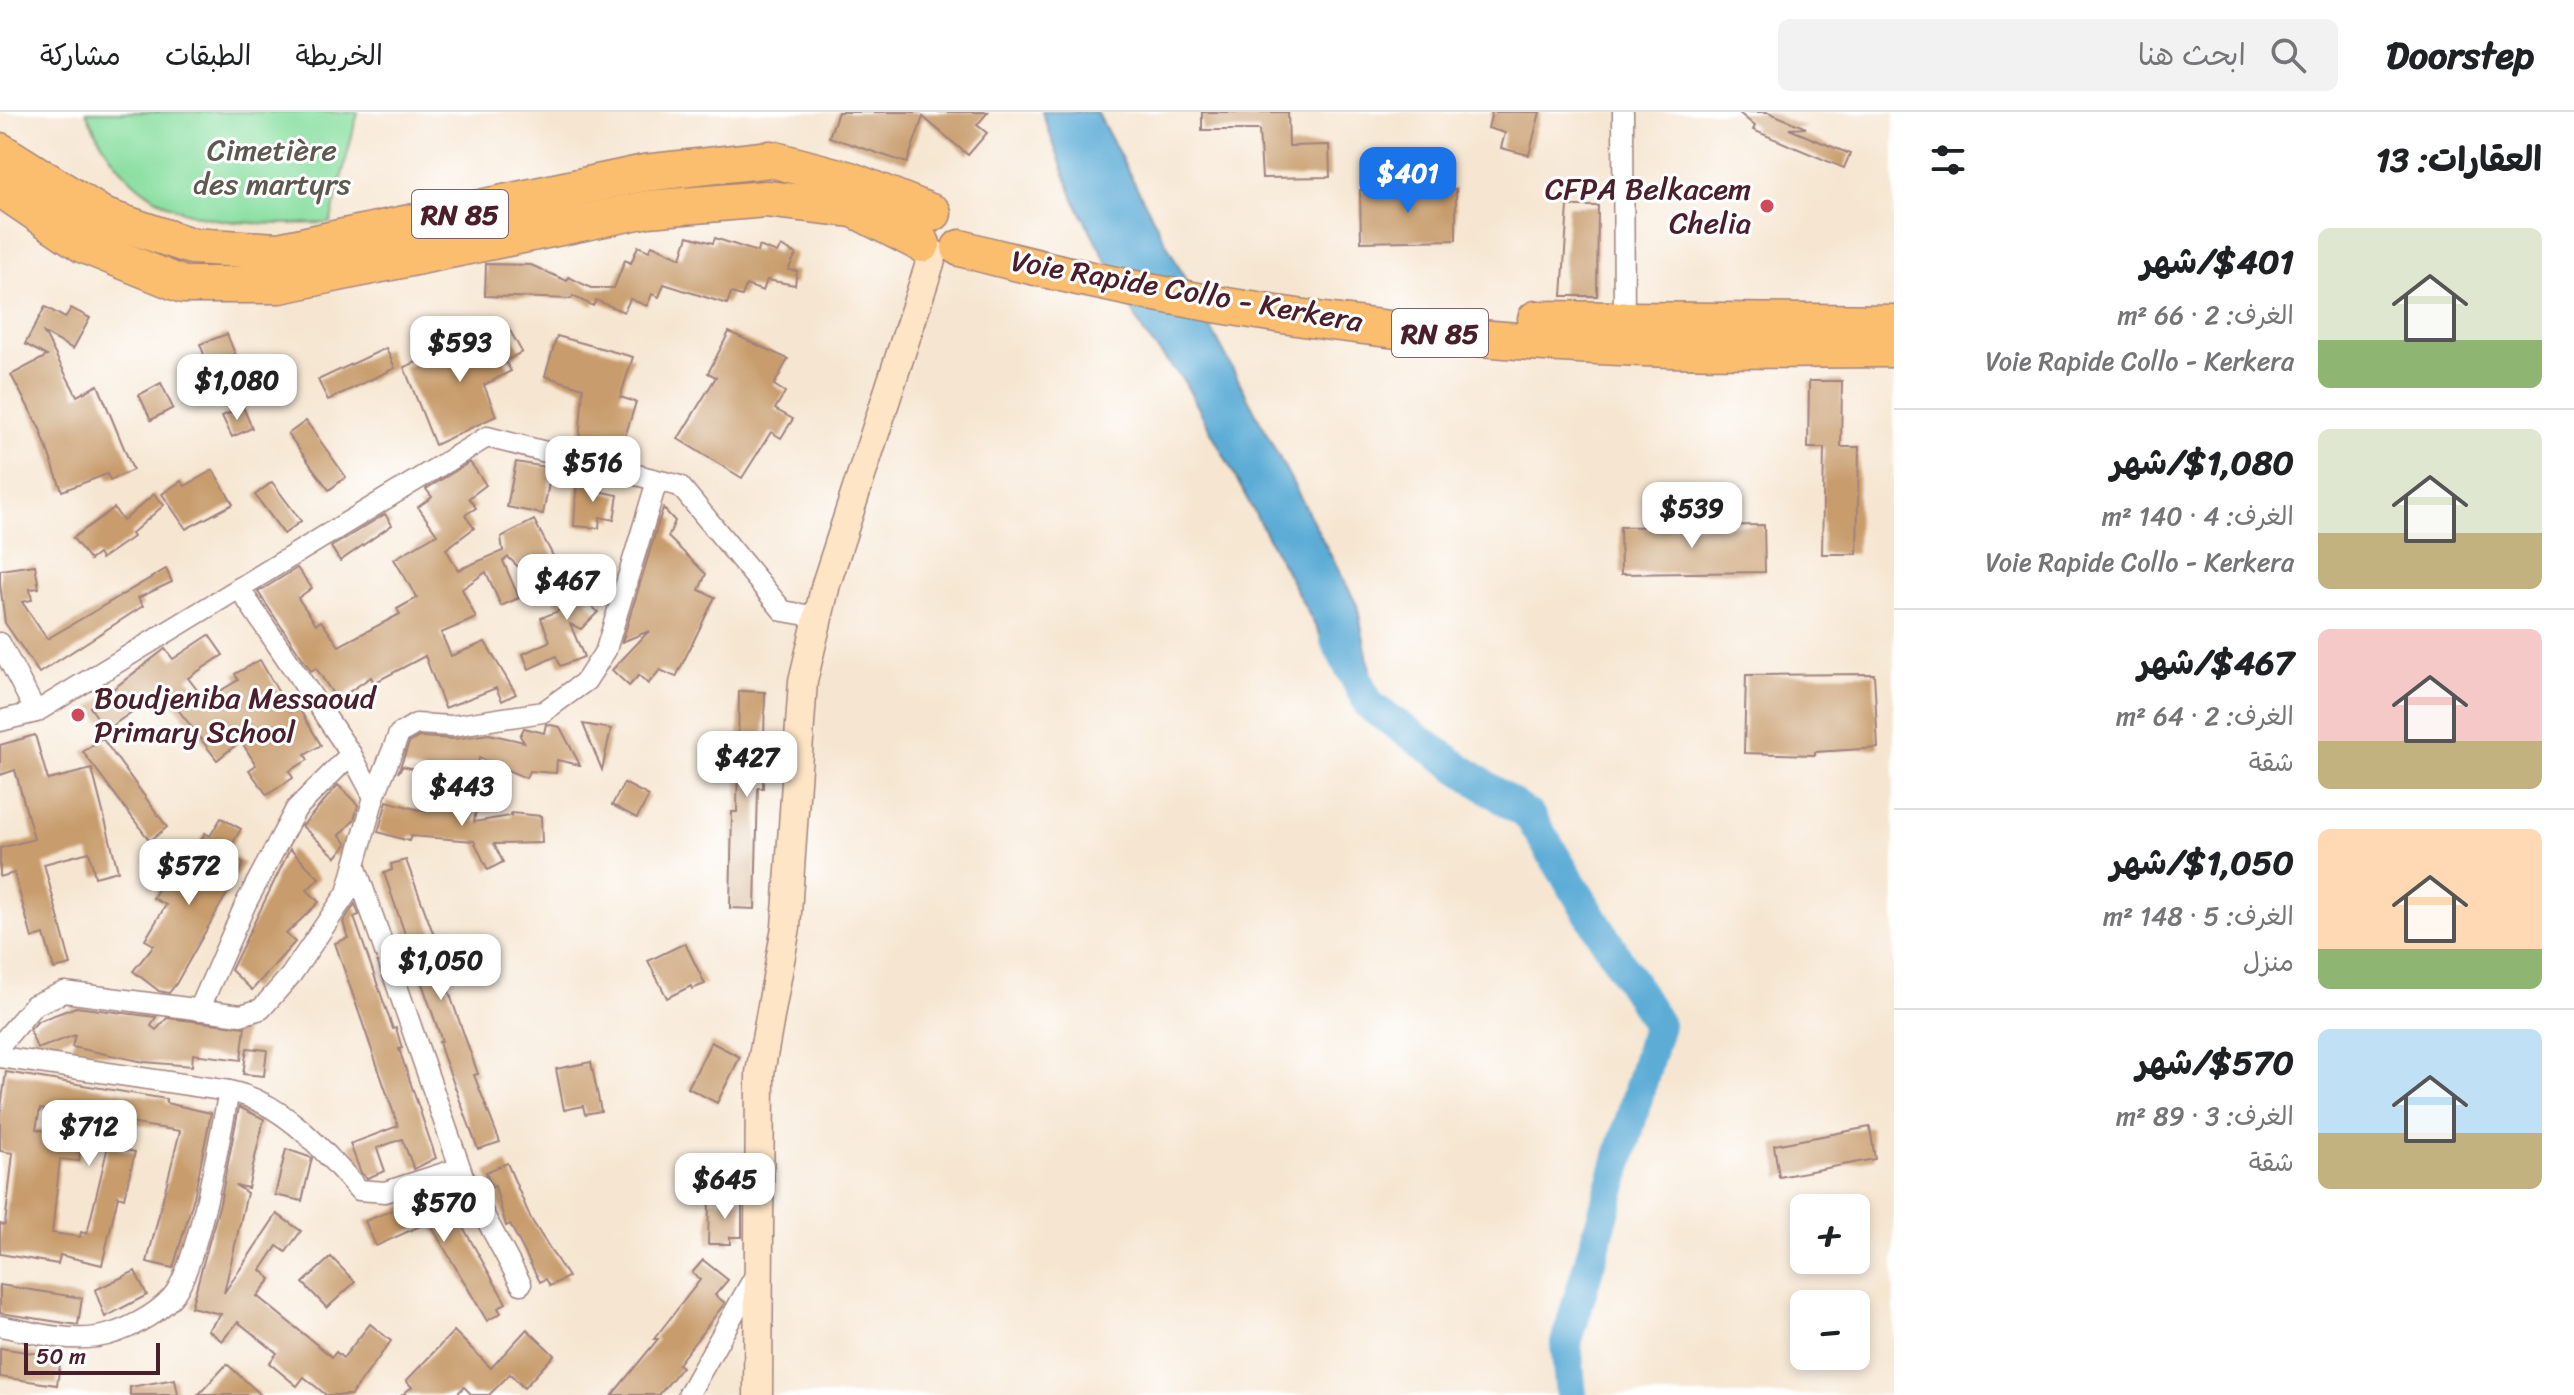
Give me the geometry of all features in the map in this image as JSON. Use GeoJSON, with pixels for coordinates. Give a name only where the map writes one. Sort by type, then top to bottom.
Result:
{"type":"FeatureCollection","features":[{"type":"Feature","properties":{"kind":"highway","name":"Voie Rapide Collo - Kerkera"},"geometry":{"type":"LineString","coordinates":[[0,151],[105,217],[191,246],[278,251],[644,173],[771,159],[850,180],[942,237]]}},
{"type":"Feature","properties":{"kind":"highway","name":"Voie Rapide Collo - Kerkera"},"geometry":{"type":"LineString","coordinates":[[0,188],[84,245],[183,285],[280,285],[648,209],[766,199],[854,209],[942,237],[1052,263],[1259,301],[1624,333],[1894,349]]}},
{"type":"Feature","properties":{"kind":"highway","name":"Voie Rapide Collo - Kerkera"},"geometry":{"type":"LineString","coordinates":[[1624,333],[1894,323]]}},
{"type":"Feature","properties":{"kind":"main road"},"geometry":{"type":"LineString","coordinates":[[758,1395],[756,1274],[760,1203],[760,1073],[786,927],[803,681],[818,617],[942,237]]}},
{"type":"Feature","properties":{"kind":"street"},"geometry":{"type":"LineString","coordinates":[[1623,112],[1624,333]]}},
{"type":"Feature","properties":{"kind":"street"},"geometry":{"type":"LineString","coordinates":[[0,721],[36,712],[487,437],[680,486],[783,611],[818,617]]}},
{"type":"Feature","properties":{"kind":"street"},"geometry":{"type":"LineString","coordinates":[[0,1045],[34,1005],[64,992],[241,1015],[261,1009],[291,975],[347,893],[374,797],[399,734],[416,724],[452,726],[543,712],[586,681],[606,650],[657,481]]}},
{"type":"Feature","properties":{"kind":"street"},"geometry":{"type":"LineString","coordinates":[[239,588],[351,754],[374,797]]}},
{"type":"Feature","properties":{"kind":"street"},"geometry":{"type":"LineString","coordinates":[[0,643],[36,712]]}},
{"type":"Feature","properties":{"kind":"street"},"geometry":{"type":"LineString","coordinates":[[199,1010],[246,903],[296,809],[351,754]]}},
{"type":"Feature","properties":{"kind":"street"},"geometry":{"type":"LineString","coordinates":[[355,865],[460,1168],[521,1284]]}},
{"type":"Feature","properties":{"kind":"street"},"geometry":{"type":"LineString","coordinates":[[0,1057],[257,1097],[275,1108],[332,1160],[359,1190],[385,1192],[460,1168]]}},
{"type":"Feature","properties":{"kind":"street"},"geometry":{"type":"LineString","coordinates":[[0,1326],[61,1338],[98,1337],[145,1319],[173,1296],[190,1266],[229,1091]]}},
{"type":"Feature","properties":{"kind":"street"},"geometry":{"type":"LineString","coordinates":[[688,1395],[756,1274]]}},
{"type":"Feature","properties":{"kind":"green space","name":"Cimetière des martyrs"},"geometry":{"type":"Polygon","coordinates":[[[86,112],[358,112],[330,223],[289,224],[217,220],[185,212],[156,198],[130,178],[107,150],[86,112]]]}},
{"type":"Feature","properties":{"kind":"water"},"geometry":{"type":"Polygon","coordinates":[[[1042,112],[1097,112],[1357,605],[1373,685],[1341,674],[1184,381],[1145,335],[1074,199],[1042,112]]]}},
{"type":"Feature","properties":{"kind":"building"},"geometry":{"type":"Polygon","coordinates":[[[838,112],[988,112],[977,125],[987,133],[968,155],[923,117],[907,163],[829,137],[838,112]]]}},
{"type":"Feature","properties":{"kind":"building"},"geometry":{"type":"Polygon","coordinates":[[[1202,112],[1288,112],[1289,146],[1329,145],[1330,177],[1262,178],[1259,130],[1202,130],[1202,112]]]}},
{"type":"Feature","properties":{"kind":"building"},"geometry":{"type":"Polygon","coordinates":[[[1492,112],[1540,112],[1529,155],[1501,148],[1505,133],[1488,128],[1492,112]]]}},
{"type":"Feature","properties":{"kind":"building"},"geometry":{"type":"Polygon","coordinates":[[[1738,112],[1768,112],[1806,128],[1789,129],[1850,154],[1844,168],[1753,130],[1755,126],[1738,112]]]}},
{"type":"Feature","properties":{"kind":"building"},"geometry":{"type":"Polygon","coordinates":[[[1456,189],[1456,240],[1361,242],[1360,190],[1456,189]]]}},
{"type":"Feature","properties":{"kind":"building"},"geometry":{"type":"Polygon","coordinates":[[[1568,206],[1598,206],[1597,296],[1562,296],[1568,206]]]}},
{"type":"Feature","properties":{"kind":"building"},"geometry":{"type":"Polygon","coordinates":[[[688,236],[713,243],[715,238],[757,252],[759,246],[777,253],[781,246],[796,254],[788,270],[797,271],[795,285],[767,280],[763,291],[746,285],[742,296],[731,293],[727,304],[664,284],[659,297],[652,294],[647,306],[630,299],[624,312],[596,300],[593,306],[573,296],[571,299],[485,296],[486,264],[531,265],[591,288],[614,288],[625,260],[631,263],[638,246],[649,251],[652,245],[681,258],[688,236]]]}},
{"type":"Feature","properties":{"kind":"building"},"geometry":{"type":"Polygon","coordinates":[[[45,307],[65,318],[71,308],[90,318],[73,349],[44,333],[77,396],[98,385],[133,470],[110,480],[107,474],[62,491],[40,429],[11,375],[47,356],[25,344],[45,307]]]}},
{"type":"Feature","properties":{"kind":"building"},"geometry":{"type":"Polygon","coordinates":[[[508,327],[522,352],[505,361],[511,371],[484,385],[496,416],[435,445],[404,367],[467,342],[470,348],[508,327]]]}},
{"type":"Feature","properties":{"kind":"building"},"geometry":{"type":"Polygon","coordinates":[[[729,332],[788,359],[774,385],[785,392],[775,409],[793,419],[781,438],[771,432],[742,478],[678,439],[716,377],[708,373],[729,332]]]}},
{"type":"Feature","properties":{"kind":"building"},"geometry":{"type":"Polygon","coordinates":[[[227,334],[239,364],[212,375],[200,344],[227,334]]]}},
{"type":"Feature","properties":{"kind":"building"},"geometry":{"type":"Polygon","coordinates":[[[557,336],[633,357],[620,397],[636,402],[619,456],[579,444],[583,388],[545,376],[557,336]]]}},
{"type":"Feature","properties":{"kind":"building"},"geometry":{"type":"Polygon","coordinates":[[[386,348],[395,368],[328,400],[318,380],[386,348]]]}},
{"type":"Feature","properties":{"kind":"building"},"geometry":{"type":"Polygon","coordinates":[[[1809,381],[1842,381],[1841,447],[1859,447],[1857,554],[1822,554],[1824,448],[1808,448],[1809,381]]]}},
{"type":"Feature","properties":{"kind":"building"},"geometry":{"type":"Polygon","coordinates":[[[161,383],[173,408],[151,420],[139,395],[161,383]]]}},
{"type":"Feature","properties":{"kind":"building"},"geometry":{"type":"Polygon","coordinates":[[[243,407],[252,428],[232,437],[222,416],[243,407]]]}},
{"type":"Feature","properties":{"kind":"building"},"geometry":{"type":"Polygon","coordinates":[[[306,421],[346,477],[329,490],[288,434],[306,421]]]}},
{"type":"Feature","properties":{"kind":"building"},"geometry":{"type":"Polygon","coordinates":[[[470,462],[486,485],[469,498],[476,508],[465,515],[474,528],[446,549],[458,570],[503,551],[501,537],[534,520],[559,567],[533,581],[508,557],[503,561],[519,598],[501,606],[486,572],[462,589],[476,618],[441,633],[451,656],[485,642],[516,694],[502,701],[496,688],[445,708],[425,656],[374,683],[371,677],[337,700],[316,668],[311,671],[258,592],[297,568],[312,588],[298,598],[316,624],[321,621],[339,646],[400,614],[397,609],[417,598],[394,559],[437,534],[418,507],[432,497],[426,489],[470,462]]]}},
{"type":"Feature","properties":{"kind":"building"},"geometry":{"type":"Polygon","coordinates":[[[516,462],[552,468],[543,514],[507,507],[516,462]]]}},
{"type":"Feature","properties":{"kind":"building"},"geometry":{"type":"Polygon","coordinates":[[[213,470],[233,504],[186,529],[162,494],[181,481],[185,486],[213,470]]]}},
{"type":"Feature","properties":{"kind":"building"},"geometry":{"type":"Polygon","coordinates":[[[577,479],[602,481],[602,492],[618,495],[614,520],[600,517],[599,528],[574,526],[577,479]]]}},
{"type":"Feature","properties":{"kind":"building"},"geometry":{"type":"Polygon","coordinates":[[[272,482],[301,521],[284,534],[255,495],[272,482]]]}},
{"type":"Feature","properties":{"kind":"building"},"geometry":{"type":"Polygon","coordinates":[[[154,494],[164,505],[131,534],[133,537],[101,559],[98,554],[90,560],[73,538],[114,508],[123,521],[154,494]]]}},
{"type":"Feature","properties":{"kind":"building"},"geometry":{"type":"Polygon","coordinates":[[[663,508],[675,521],[668,537],[706,574],[699,590],[715,597],[676,677],[660,670],[648,684],[639,675],[629,686],[612,670],[649,631],[622,642],[663,508]]]}},
{"type":"Feature","properties":{"kind":"building"},"geometry":{"type":"Polygon","coordinates":[[[385,514],[392,525],[340,561],[331,547],[385,514]]]}},
{"type":"Feature","properties":{"kind":"building"},"geometry":{"type":"Polygon","coordinates":[[[1764,525],[1765,572],[1621,574],[1620,527],[1764,525]]]}},
{"type":"Feature","properties":{"kind":"building"},"geometry":{"type":"Polygon","coordinates":[[[35,565],[39,588],[30,589],[32,600],[22,602],[47,639],[166,569],[172,582],[138,598],[143,606],[39,673],[5,623],[0,584],[0,570],[35,565]]]}},
{"type":"Feature","properties":{"kind":"building"},"geometry":{"type":"Polygon","coordinates":[[[586,567],[603,584],[587,602],[598,612],[581,629],[570,624],[584,657],[560,666],[556,656],[529,669],[523,654],[550,641],[541,618],[563,609],[554,601],[586,567]]]}},
{"type":"Feature","properties":{"kind":"building"},"geometry":{"type":"Polygon","coordinates":[[[209,635],[223,655],[188,678],[205,700],[238,680],[235,674],[260,660],[290,712],[298,707],[321,745],[305,755],[308,760],[289,771],[293,778],[267,795],[249,770],[256,765],[241,741],[217,760],[163,690],[106,730],[90,707],[165,649],[173,659],[209,635]]]}},
{"type":"Feature","properties":{"kind":"building"},"geometry":{"type":"Polygon","coordinates":[[[1874,674],[1878,748],[1815,752],[1815,755],[1744,753],[1746,675],[1874,674]]]}},
{"type":"Feature","properties":{"kind":"building"},"geometry":{"type":"Polygon","coordinates":[[[739,691],[765,692],[763,788],[758,788],[755,909],[730,908],[732,812],[737,812],[739,691]]]}},
{"type":"Feature","properties":{"kind":"building"},"geometry":{"type":"Polygon","coordinates":[[[546,724],[560,727],[580,765],[557,760],[556,773],[529,771],[526,778],[479,758],[472,786],[403,766],[398,773],[409,743],[419,737],[454,739],[489,734],[524,742],[520,736],[524,728],[544,733],[546,724]]]}},
{"type":"Feature","properties":{"kind":"building"},"geometry":{"type":"Polygon","coordinates":[[[583,724],[611,729],[602,770],[583,724]]]}},
{"type":"Feature","properties":{"kind":"building"},"geometry":{"type":"Polygon","coordinates":[[[35,735],[48,780],[92,769],[118,871],[95,877],[89,852],[44,864],[71,965],[54,969],[44,934],[32,938],[14,873],[0,877],[0,848],[34,839],[15,770],[0,775],[0,745],[35,735]]]}},
{"type":"Feature","properties":{"kind":"building"},"geometry":{"type":"Polygon","coordinates":[[[102,738],[167,827],[150,841],[83,752],[102,738]]]}},
{"type":"Feature","properties":{"kind":"building"},"geometry":{"type":"Polygon","coordinates":[[[624,783],[649,796],[637,818],[612,805],[624,783]]]}},
{"type":"Feature","properties":{"kind":"building"},"geometry":{"type":"Polygon","coordinates":[[[338,785],[358,805],[354,820],[340,835],[347,844],[336,857],[302,826],[338,785]]]}},
{"type":"Feature","properties":{"kind":"building"},"geometry":{"type":"Polygon","coordinates":[[[387,801],[426,812],[427,806],[476,810],[474,822],[511,816],[511,813],[541,816],[542,843],[494,844],[503,862],[488,870],[474,841],[411,836],[409,841],[378,832],[387,801]]]}},
{"type":"Feature","properties":{"kind":"building"},"geometry":{"type":"Polygon","coordinates":[[[221,818],[241,829],[227,853],[244,863],[176,984],[169,993],[159,991],[133,971],[154,945],[145,940],[166,905],[153,898],[172,865],[183,871],[205,833],[210,836],[221,818]]]}},
{"type":"Feature","properties":{"kind":"building"},"geometry":{"type":"Polygon","coordinates":[[[290,849],[319,878],[307,890],[319,902],[286,934],[295,942],[252,990],[231,970],[290,849]]]}},
{"type":"Feature","properties":{"kind":"building"},"geometry":{"type":"Polygon","coordinates":[[[406,860],[439,949],[436,950],[449,992],[478,1074],[474,1075],[500,1142],[478,1149],[443,1055],[439,1042],[442,1041],[384,873],[392,870],[391,864],[406,860]]]}},
{"type":"Feature","properties":{"kind":"building"},"geometry":{"type":"Polygon","coordinates":[[[355,904],[359,915],[354,917],[393,1029],[396,1028],[402,1048],[399,1049],[436,1158],[414,1169],[402,1139],[377,1148],[385,1171],[367,1178],[361,1173],[350,1144],[398,1126],[335,943],[348,938],[343,922],[355,904]]]}},
{"type":"Feature","properties":{"kind":"building"},"geometry":{"type":"Polygon","coordinates":[[[685,943],[705,984],[692,989],[691,986],[667,998],[648,961],[685,943]]]}},
{"type":"Feature","properties":{"kind":"building"},"geometry":{"type":"Polygon","coordinates":[[[76,1007],[156,1017],[151,1026],[156,1030],[167,1018],[245,1027],[241,1060],[193,1054],[192,1066],[144,1062],[72,1047],[75,1035],[37,1049],[30,1030],[38,1021],[76,1007]]]}},
{"type":"Feature","properties":{"kind":"building"},"geometry":{"type":"Polygon","coordinates":[[[711,1042],[740,1057],[717,1103],[688,1088],[711,1042]]]}},
{"type":"Feature","properties":{"kind":"building"},"geometry":{"type":"Polygon","coordinates":[[[247,1048],[267,1050],[264,1076],[243,1074],[247,1048]]]}},
{"type":"Feature","properties":{"kind":"building"},"geometry":{"type":"Polygon","coordinates":[[[591,1062],[601,1111],[585,1114],[583,1106],[564,1110],[556,1069],[591,1062]]]}},
{"type":"Feature","properties":{"kind":"building"},"geometry":{"type":"Polygon","coordinates":[[[6,1072],[166,1099],[166,1103],[211,1113],[194,1197],[173,1268],[147,1262],[180,1131],[40,1109],[36,1129],[82,1140],[79,1161],[60,1159],[52,1233],[80,1237],[81,1232],[87,1234],[108,1146],[135,1152],[124,1198],[118,1196],[102,1265],[60,1255],[58,1264],[0,1254],[0,1224],[5,1225],[13,1153],[0,1151],[0,1115],[6,1072]]]}},
{"type":"Feature","properties":{"kind":"building"},"geometry":{"type":"Polygon","coordinates":[[[239,1107],[264,1119],[248,1188],[235,1185],[247,1193],[224,1293],[277,1214],[301,1231],[286,1252],[277,1246],[261,1270],[271,1279],[257,1296],[332,1357],[336,1352],[343,1358],[370,1324],[391,1341],[351,1395],[326,1395],[304,1377],[297,1386],[269,1363],[277,1353],[238,1322],[222,1341],[208,1330],[221,1314],[191,1307],[220,1203],[239,1107]]]}},
{"type":"Feature","properties":{"kind":"building"},"geometry":{"type":"Polygon","coordinates":[[[1870,1127],[1875,1159],[1779,1177],[1774,1145],[1870,1127]]]}},
{"type":"Feature","properties":{"kind":"building"},"geometry":{"type":"Polygon","coordinates":[[[286,1149],[312,1158],[302,1201],[275,1195],[286,1149]]]}},
{"type":"Feature","properties":{"kind":"building"},"geometry":{"type":"Polygon","coordinates":[[[507,1163],[531,1219],[568,1277],[550,1286],[546,1279],[540,1282],[510,1224],[506,1226],[495,1186],[492,1187],[486,1172],[507,1163]]]}},
{"type":"Feature","properties":{"kind":"building"},"geometry":{"type":"Polygon","coordinates":[[[443,1191],[447,1199],[452,1197],[459,1212],[455,1213],[506,1303],[498,1308],[501,1313],[487,1321],[429,1222],[376,1246],[365,1221],[443,1191]]]}},
{"type":"Feature","properties":{"kind":"building"},"geometry":{"type":"Polygon","coordinates":[[[709,1200],[742,1200],[742,1237],[730,1237],[730,1244],[708,1244],[709,1200]]]}},
{"type":"Feature","properties":{"kind":"building"},"geometry":{"type":"Polygon","coordinates":[[[331,1257],[355,1282],[327,1308],[303,1283],[331,1257]]]}},
{"type":"Feature","properties":{"kind":"building"},"geometry":{"type":"Polygon","coordinates":[[[703,1260],[728,1280],[715,1295],[725,1303],[678,1364],[682,1367],[659,1395],[612,1395],[658,1339],[654,1339],[700,1280],[692,1273],[703,1260]]]}},
{"type":"Feature","properties":{"kind":"building"},"geometry":{"type":"Polygon","coordinates":[[[135,1271],[147,1295],[105,1317],[95,1290],[135,1271]]]}},
{"type":"Feature","properties":{"kind":"building"},"geometry":{"type":"Polygon","coordinates":[[[0,1285],[82,1298],[78,1325],[0,1313],[0,1285]]]}},
{"type":"Feature","properties":{"kind":"building"},"geometry":{"type":"Polygon","coordinates":[[[527,1329],[554,1355],[524,1388],[510,1374],[489,1395],[472,1395],[464,1387],[456,1395],[402,1395],[412,1387],[406,1381],[454,1331],[491,1368],[527,1329]]]}},
{"type":"Feature","properties":{"kind":"building"},"geometry":{"type":"Polygon","coordinates":[[[0,1348],[61,1357],[57,1385],[0,1377],[0,1348]]]}},
{"type":"Feature","properties":{"kind":"building"},"geometry":{"type":"Polygon","coordinates":[[[227,1364],[261,1395],[198,1395],[227,1364]]]}},
{"type":"Feature","properties":{"kind":"building"},"geometry":{"type":"Polygon","coordinates":[[[175,1379],[178,1395],[130,1395],[130,1387],[175,1379]]]}},
{"type":"Feature","properties":{"kind":"waterway"},"geometry":{"type":"LineString","coordinates":[[1336,640],[1370,706],[1530,817],[1658,1025],[1566,1344],[1571,1395]]}},
{"type":"Feature","properties":{"kind":"place","name":"CFPA Belkacem Chelia"},"geometry":{"type":"Point","coordinates":[1767,206]}},
{"type":"Feature","properties":{"kind":"place","name":"Boudjeniba Messaoud Primary School"},"geometry":{"type":"Point","coordinates":[78,715]}}]}
